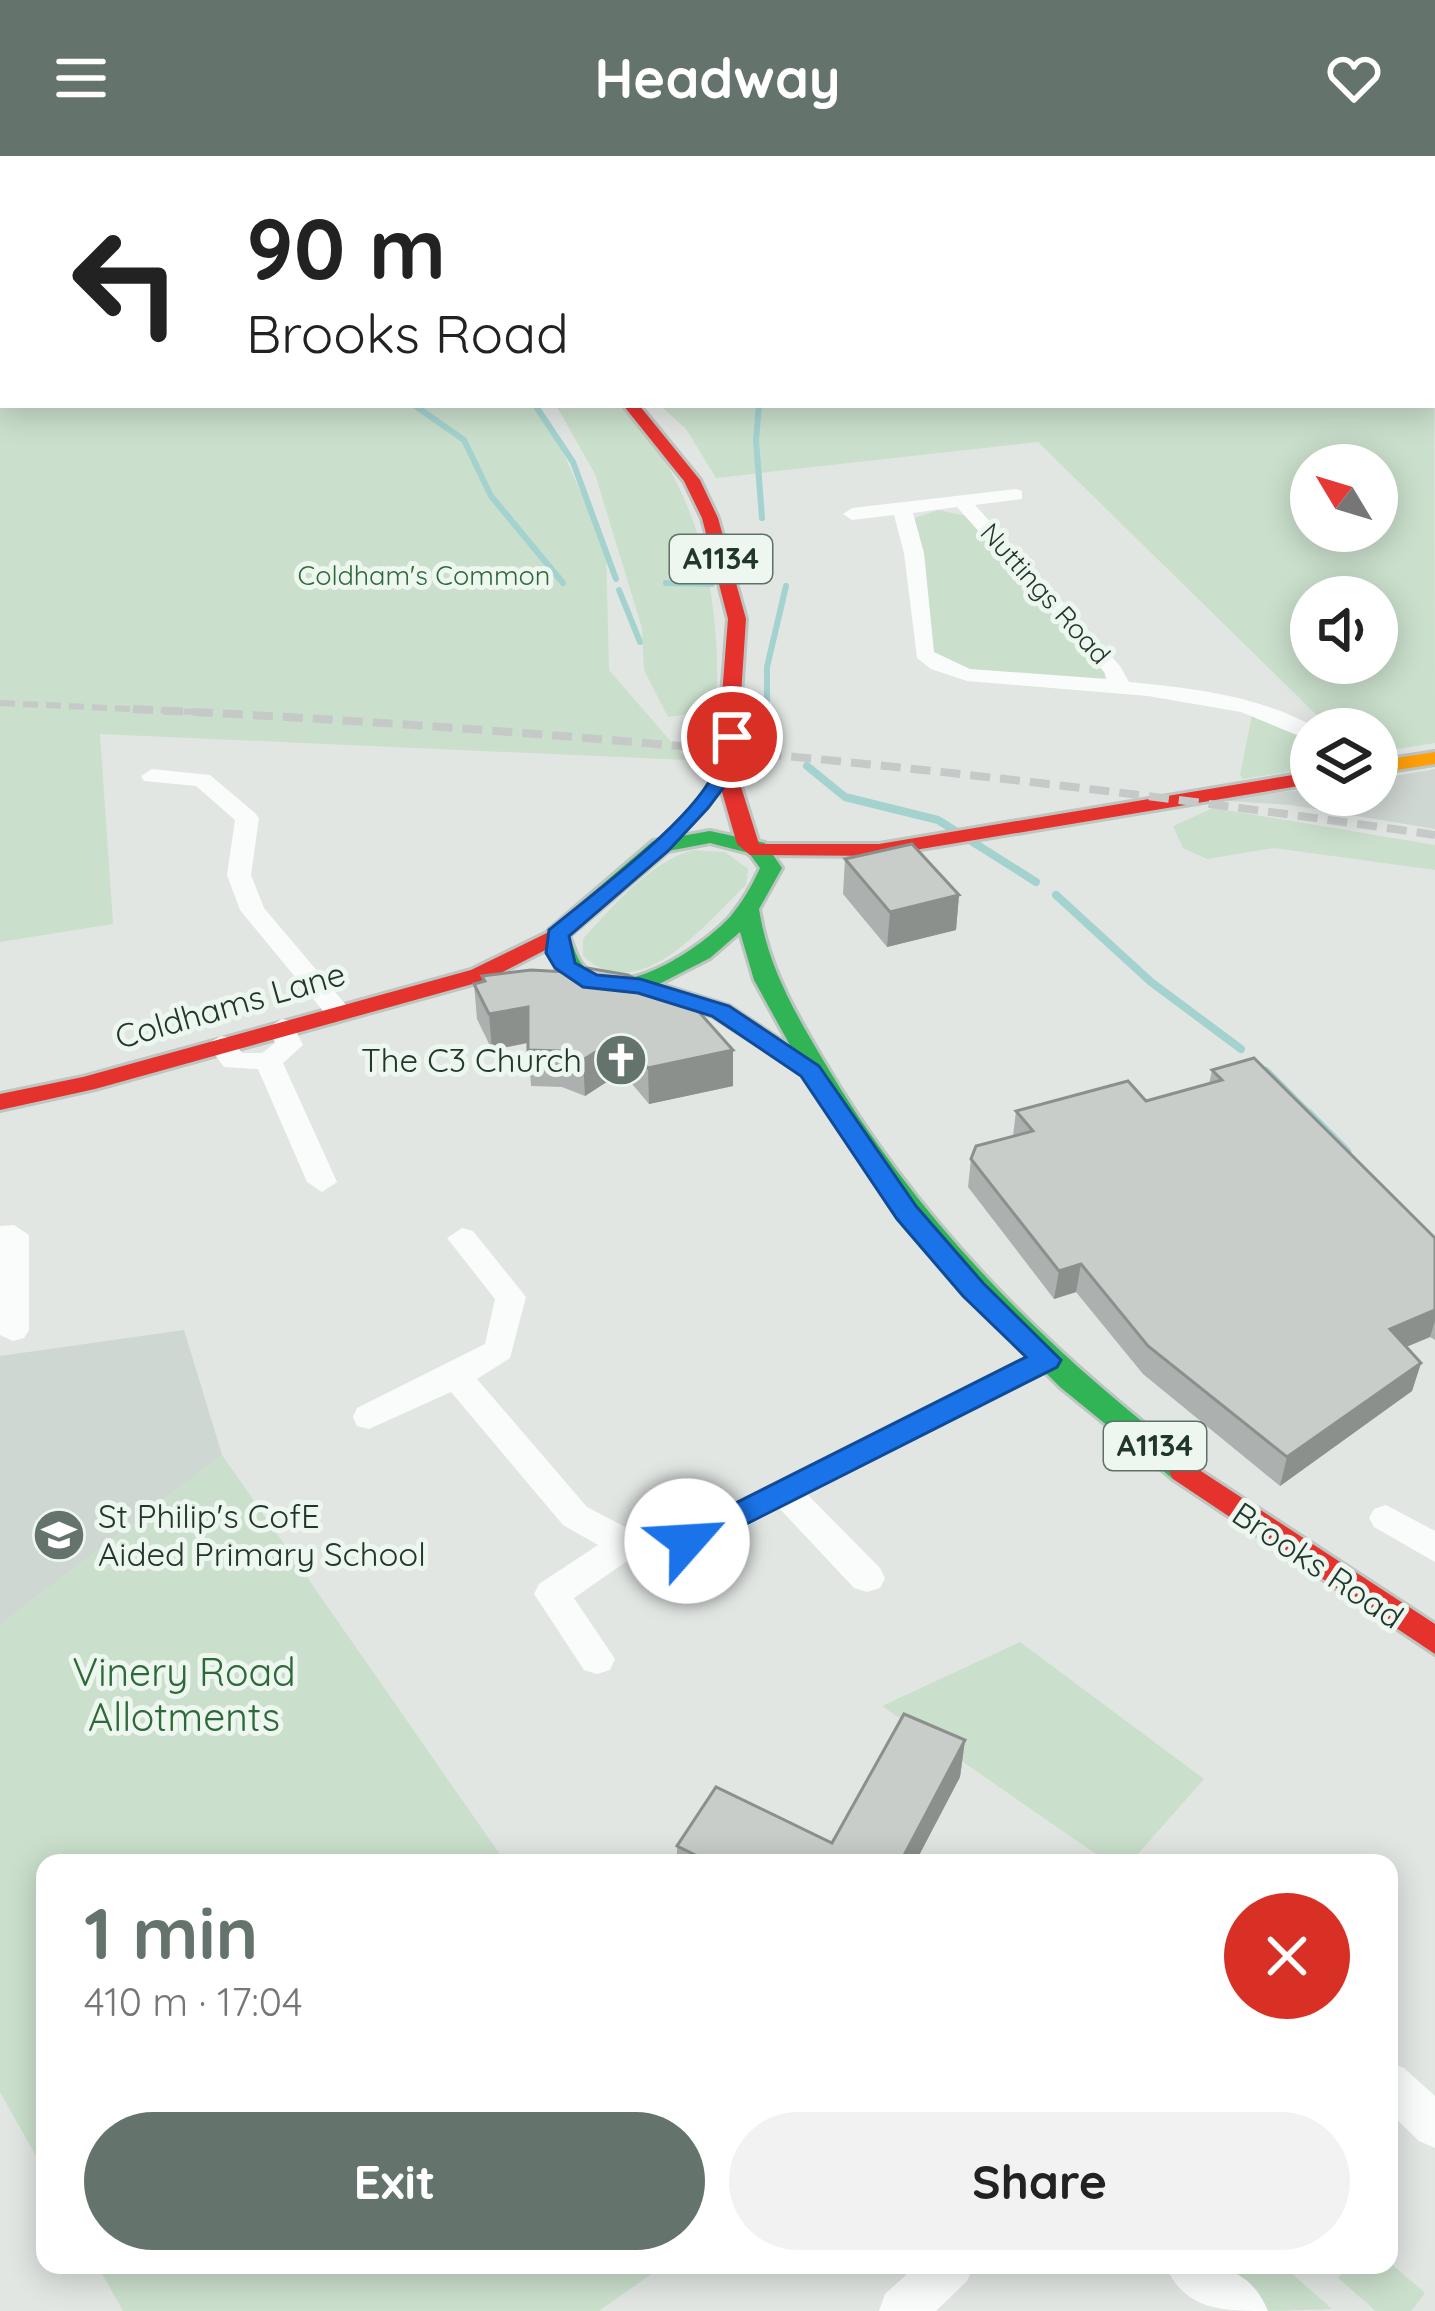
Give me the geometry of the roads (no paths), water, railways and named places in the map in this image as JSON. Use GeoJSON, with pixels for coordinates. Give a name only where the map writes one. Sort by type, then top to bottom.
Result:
{"type":"FeatureCollection","features":[{"type":"Feature","properties":{"kind":"main road","name":"A1134"},"geometry":{"type":"LineString","coordinates":[[634,408],[692,480],[710,518],[737,619],[726,771],[753,847],[769,860],[772,874],[757,900]]}},
{"type":"Feature","properties":{"kind":"main road"},"geometry":{"type":"LineString","coordinates":[[1398,764],[1435,758]]}},
{"type":"Feature","properties":{"kind":"main road","name":"Coldhams Lane"},"geometry":{"type":"LineString","coordinates":[[0,1102],[86,1084],[479,975],[557,934],[661,847],[726,771]]}},
{"type":"Feature","properties":{"kind":"main road"},"geometry":{"type":"LineString","coordinates":[[661,847],[710,837],[753,847],[879,850],[1290,782]]}},
{"type":"Feature","properties":{"kind":"main road"},"geometry":{"type":"LineString","coordinates":[[640,986],[684,968],[757,900],[879,850]]}},
{"type":"Feature","properties":{"kind":"main road","name":"Brooks Road"},"geometry":{"type":"LineString","coordinates":[[757,900],[753,958],[791,1024],[810,1071],[907,1213],[973,1289],[1046,1360],[1218,1498],[1435,1642]]}},
{"type":"Feature","properties":{"kind":"main road"},"geometry":{"type":"LineString","coordinates":[[557,934],[558,953],[566,968],[591,982]]}},
{"type":"Feature","properties":{"kind":"main road","name":"Coldhams Lane"},"geometry":{"type":"LineString","coordinates":[[479,975],[591,982]]}},
{"type":"Feature","properties":{"kind":"main road","name":"A1134"},"geometry":{"type":"LineString","coordinates":[[591,982],[640,986]]}},
{"type":"Feature","properties":{"kind":"main road","name":"Brooks Road"},"geometry":{"type":"LineString","coordinates":[[640,986],[721,1011],[810,1071]]}},
{"type":"Feature","properties":{"kind":"street"},"geometry":{"type":"LineString","coordinates":[[852,514],[1016,495]]}},
{"type":"Feature","properties":{"kind":"street","name":"Nuttings Road"},"geometry":{"type":"LineString","coordinates":[[962,502],[1113,670],[1123,690]]}},
{"type":"Feature","properties":{"kind":"street","name":"Nuttings Road"},"geometry":{"type":"LineString","coordinates":[[902,508],[914,554],[923,654],[929,660],[967,675],[1254,706],[1290,724]]}},
{"type":"Feature","properties":{"kind":"street"},"geometry":{"type":"LineString","coordinates":[[152,776],[209,783],[247,818],[239,875],[252,910],[337,1011]]}},
{"type":"Feature","properties":{"kind":"street"},"geometry":{"type":"LineString","coordinates":[[221,1044],[234,1060],[268,1061],[289,1045],[282,1027]]}},
{"type":"Feature","properties":{"kind":"street"},"geometry":{"type":"LineString","coordinates":[[268,1061],[322,1182]]}},
{"type":"Feature","properties":{"kind":"street"},"geometry":{"type":"LineString","coordinates":[[0,1236],[14,1234],[13,1330]]}},
{"type":"Feature","properties":{"kind":"street"},"geometry":{"type":"LineString","coordinates":[[369,1417],[499,1350],[511,1297],[462,1238]]}},
{"type":"Feature","properties":{"kind":"street"},"geometry":{"type":"LineString","coordinates":[[596,1659],[552,1594],[626,1544],[687,1541],[1046,1360]]}},
{"type":"Feature","properties":{"kind":"street"},"geometry":{"type":"LineString","coordinates":[[456,1376],[575,1516],[626,1544]]}},
{"type":"Feature","properties":{"kind":"street"},"geometry":{"type":"LineString","coordinates":[[785,1493],[867,1577]]}},
{"type":"Feature","properties":{"kind":"street"},"geometry":{"type":"LineString","coordinates":[[1385,1518],[1435,1548]]}},
{"type":"Feature","properties":{"kind":"street"},"geometry":{"type":"LineString","coordinates":[[1398,2091],[1435,2126]]}},
{"type":"Feature","properties":{"kind":"street"},"geometry":{"type":"LineString","coordinates":[[902,2311],[941,2274]]}},
{"type":"Feature","properties":{"kind":"street"},"geometry":{"type":"LineString","coordinates":[[1199,2274],[1245,2311]]}},
{"type":"Feature","properties":{"kind":"waterway"},"geometry":{"type":"LineString","coordinates":[[418,408],[464,440],[491,496],[563,583]]}},
{"type":"Feature","properties":{"kind":"waterway"},"geometry":{"type":"LineString","coordinates":[[537,408],[573,462],[616,579]]}},
{"type":"Feature","properties":{"kind":"waterway"},"geometry":{"type":"LineString","coordinates":[[759,408],[756,440],[762,518]]}},
{"type":"Feature","properties":{"kind":"waterway"},"geometry":{"type":"LineString","coordinates":[[666,583],[712,584]]}},
{"type":"Feature","properties":{"kind":"waterway"},"geometry":{"type":"LineString","coordinates":[[778,744],[767,735],[767,667],[786,586]]}},
{"type":"Feature","properties":{"kind":"waterway"},"geometry":{"type":"LineString","coordinates":[[619,590],[640,642]]}},
{"type":"Feature","properties":{"kind":"waterway"},"geometry":{"type":"LineString","coordinates":[[807,766],[845,797],[938,820],[1036,882]]}},
{"type":"Feature","properties":{"kind":"waterway"},"geometry":{"type":"LineString","coordinates":[[1056,895],[1151,982],[1241,1049]]}},
{"type":"Feature","properties":{"kind":"waterway"},"geometry":{"type":"LineString","coordinates":[[1266,1071],[1347,1152]]}},
{"type":"Feature","properties":{"kind":"railway"},"geometry":{"type":"LineString","coordinates":[[0,703],[145,710]]}},
{"type":"Feature","properties":{"kind":"railway"},"geometry":{"type":"LineString","coordinates":[[133,709],[145,710]]}},
{"type":"Feature","properties":{"kind":"railway"},"geometry":{"type":"LineString","coordinates":[[145,710],[196,712]]}},
{"type":"Feature","properties":{"kind":"railway"},"geometry":{"type":"LineString","coordinates":[[145,710],[460,728],[786,756],[1435,835]]}},
{"type":"Feature","properties":{"kind":"place","name":"The C3 Church"},"geometry":{"type":"Point","coordinates":[621,1060]}},
{"type":"Feature","properties":{"kind":"place","name":"St Philip's CofE Aided Primary School"},"geometry":{"type":"Point","coordinates":[59,1535]}},
{"type":"Feature","properties":{"kind":"park label","name":"Coldham's Common"},"geometry":{"type":"Point","coordinates":[424,576]}},
{"type":"Feature","properties":{"kind":"park label","name":"Vinery Road Allotments"},"geometry":{"type":"Point","coordinates":[184,1694]}}]}
